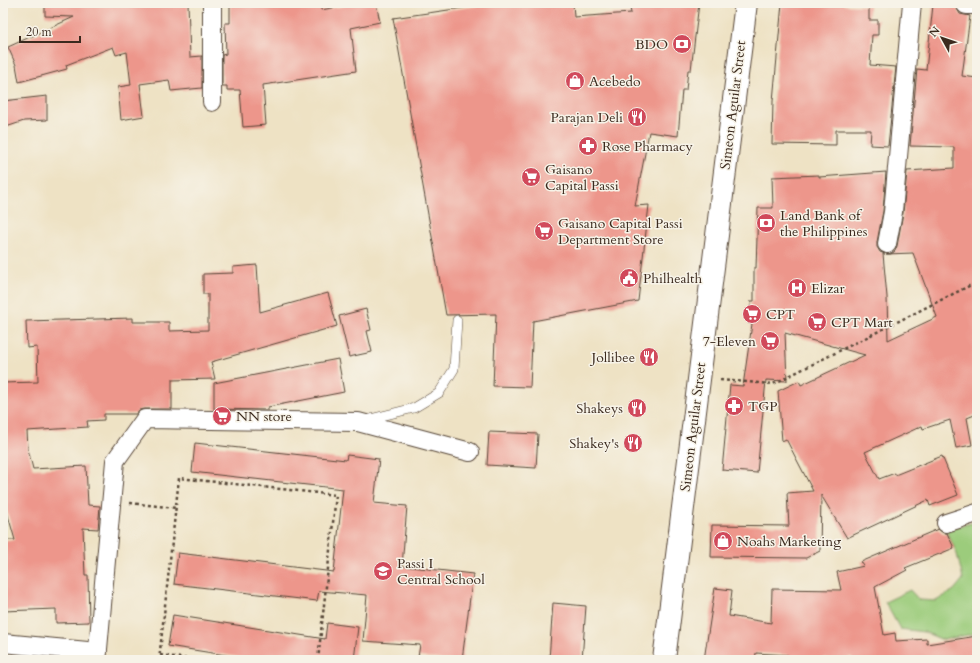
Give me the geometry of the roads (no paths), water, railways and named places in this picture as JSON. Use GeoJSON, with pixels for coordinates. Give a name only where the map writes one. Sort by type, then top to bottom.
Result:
{"type":"FeatureCollection","features":[{"type":"Feature","properties":{"kind":"main road","name":"Simeon Aguilar Street"},"geometry":{"type":"LineString","coordinates":[[664,660],[746,3]]}},
{"type":"Feature","properties":{"kind":"main road"},"geometry":{"type":"LineString","coordinates":[[967,3],[977,3]]}},
{"type":"Feature","properties":{"kind":"street"},"geometry":{"type":"LineString","coordinates":[[212,3],[212,102]]}},
{"type":"Feature","properties":{"kind":"street"},"geometry":{"type":"LineString","coordinates":[[887,244],[893,212],[912,3]]}},
{"type":"Feature","properties":{"kind":"street"},"geometry":{"type":"LineString","coordinates":[[3,643],[97,656],[115,462],[146,419],[358,422],[470,452]]}},
{"type":"Feature","properties":{"kind":"street"},"geometry":{"type":"LineString","coordinates":[[946,523],[977,512]]}},
{"type":"Feature","properties":{"kind":"lane"},"geometry":{"type":"LineString","coordinates":[[358,422],[414,408],[439,393],[454,369],[456,320]]}},
{"type":"Feature","properties":{"kind":"place","name":"BDO"},"geometry":{"type":"Point","coordinates":[682,44]}},
{"type":"Feature","properties":{"kind":"place","name":"Acebedo"},"geometry":{"type":"Point","coordinates":[575,81]}},
{"type":"Feature","properties":{"kind":"place","name":"Parajan Deli"},"geometry":{"type":"Point","coordinates":[637,117]}},
{"type":"Feature","properties":{"kind":"place","name":"Rose Pharmacy"},"geometry":{"type":"Point","coordinates":[588,146]}},
{"type":"Feature","properties":{"kind":"place","name":"Gaisano Capital Passi"},"geometry":{"type":"Point","coordinates":[531,177]}},
{"type":"Feature","properties":{"kind":"place","name":"Land Bank of the Philippines"},"geometry":{"type":"Point","coordinates":[766,223]}},
{"type":"Feature","properties":{"kind":"place","name":"Gaisano Capital Passi Department Store"},"geometry":{"type":"Point","coordinates":[544,231]}},
{"type":"Feature","properties":{"kind":"place","name":"Philhealth"},"geometry":{"type":"Point","coordinates":[629,278]}},
{"type":"Feature","properties":{"kind":"place","name":"Elizar"},"geometry":{"type":"Point","coordinates":[797,288]}},
{"type":"Feature","properties":{"kind":"place","name":"CPT"},"geometry":{"type":"Point","coordinates":[752,314]}},
{"type":"Feature","properties":{"kind":"place","name":"CPT Mart"},"geometry":{"type":"Point","coordinates":[817,322]}},
{"type":"Feature","properties":{"kind":"place","name":"7-Eleven"},"geometry":{"type":"Point","coordinates":[770,341]}},
{"type":"Feature","properties":{"kind":"place","name":"Jollibee"},"geometry":{"type":"Point","coordinates":[649,357]}},
{"type":"Feature","properties":{"kind":"place","name":"TGP"},"geometry":{"type":"Point","coordinates":[734,406]}},
{"type":"Feature","properties":{"kind":"place","name":"Shakeys"},"geometry":{"type":"Point","coordinates":[637,408]}},
{"type":"Feature","properties":{"kind":"place","name":"NN store"},"geometry":{"type":"Point","coordinates":[222,416]}},
{"type":"Feature","properties":{"kind":"place","name":"Shakey's"},"geometry":{"type":"Point","coordinates":[633,443]}},
{"type":"Feature","properties":{"kind":"place","name":"Noahs Marketing"},"geometry":{"type":"Point","coordinates":[723,541]}},
{"type":"Feature","properties":{"kind":"place","name":"Passi I Central School"},"geometry":{"type":"Point","coordinates":[383,571]}}]}
